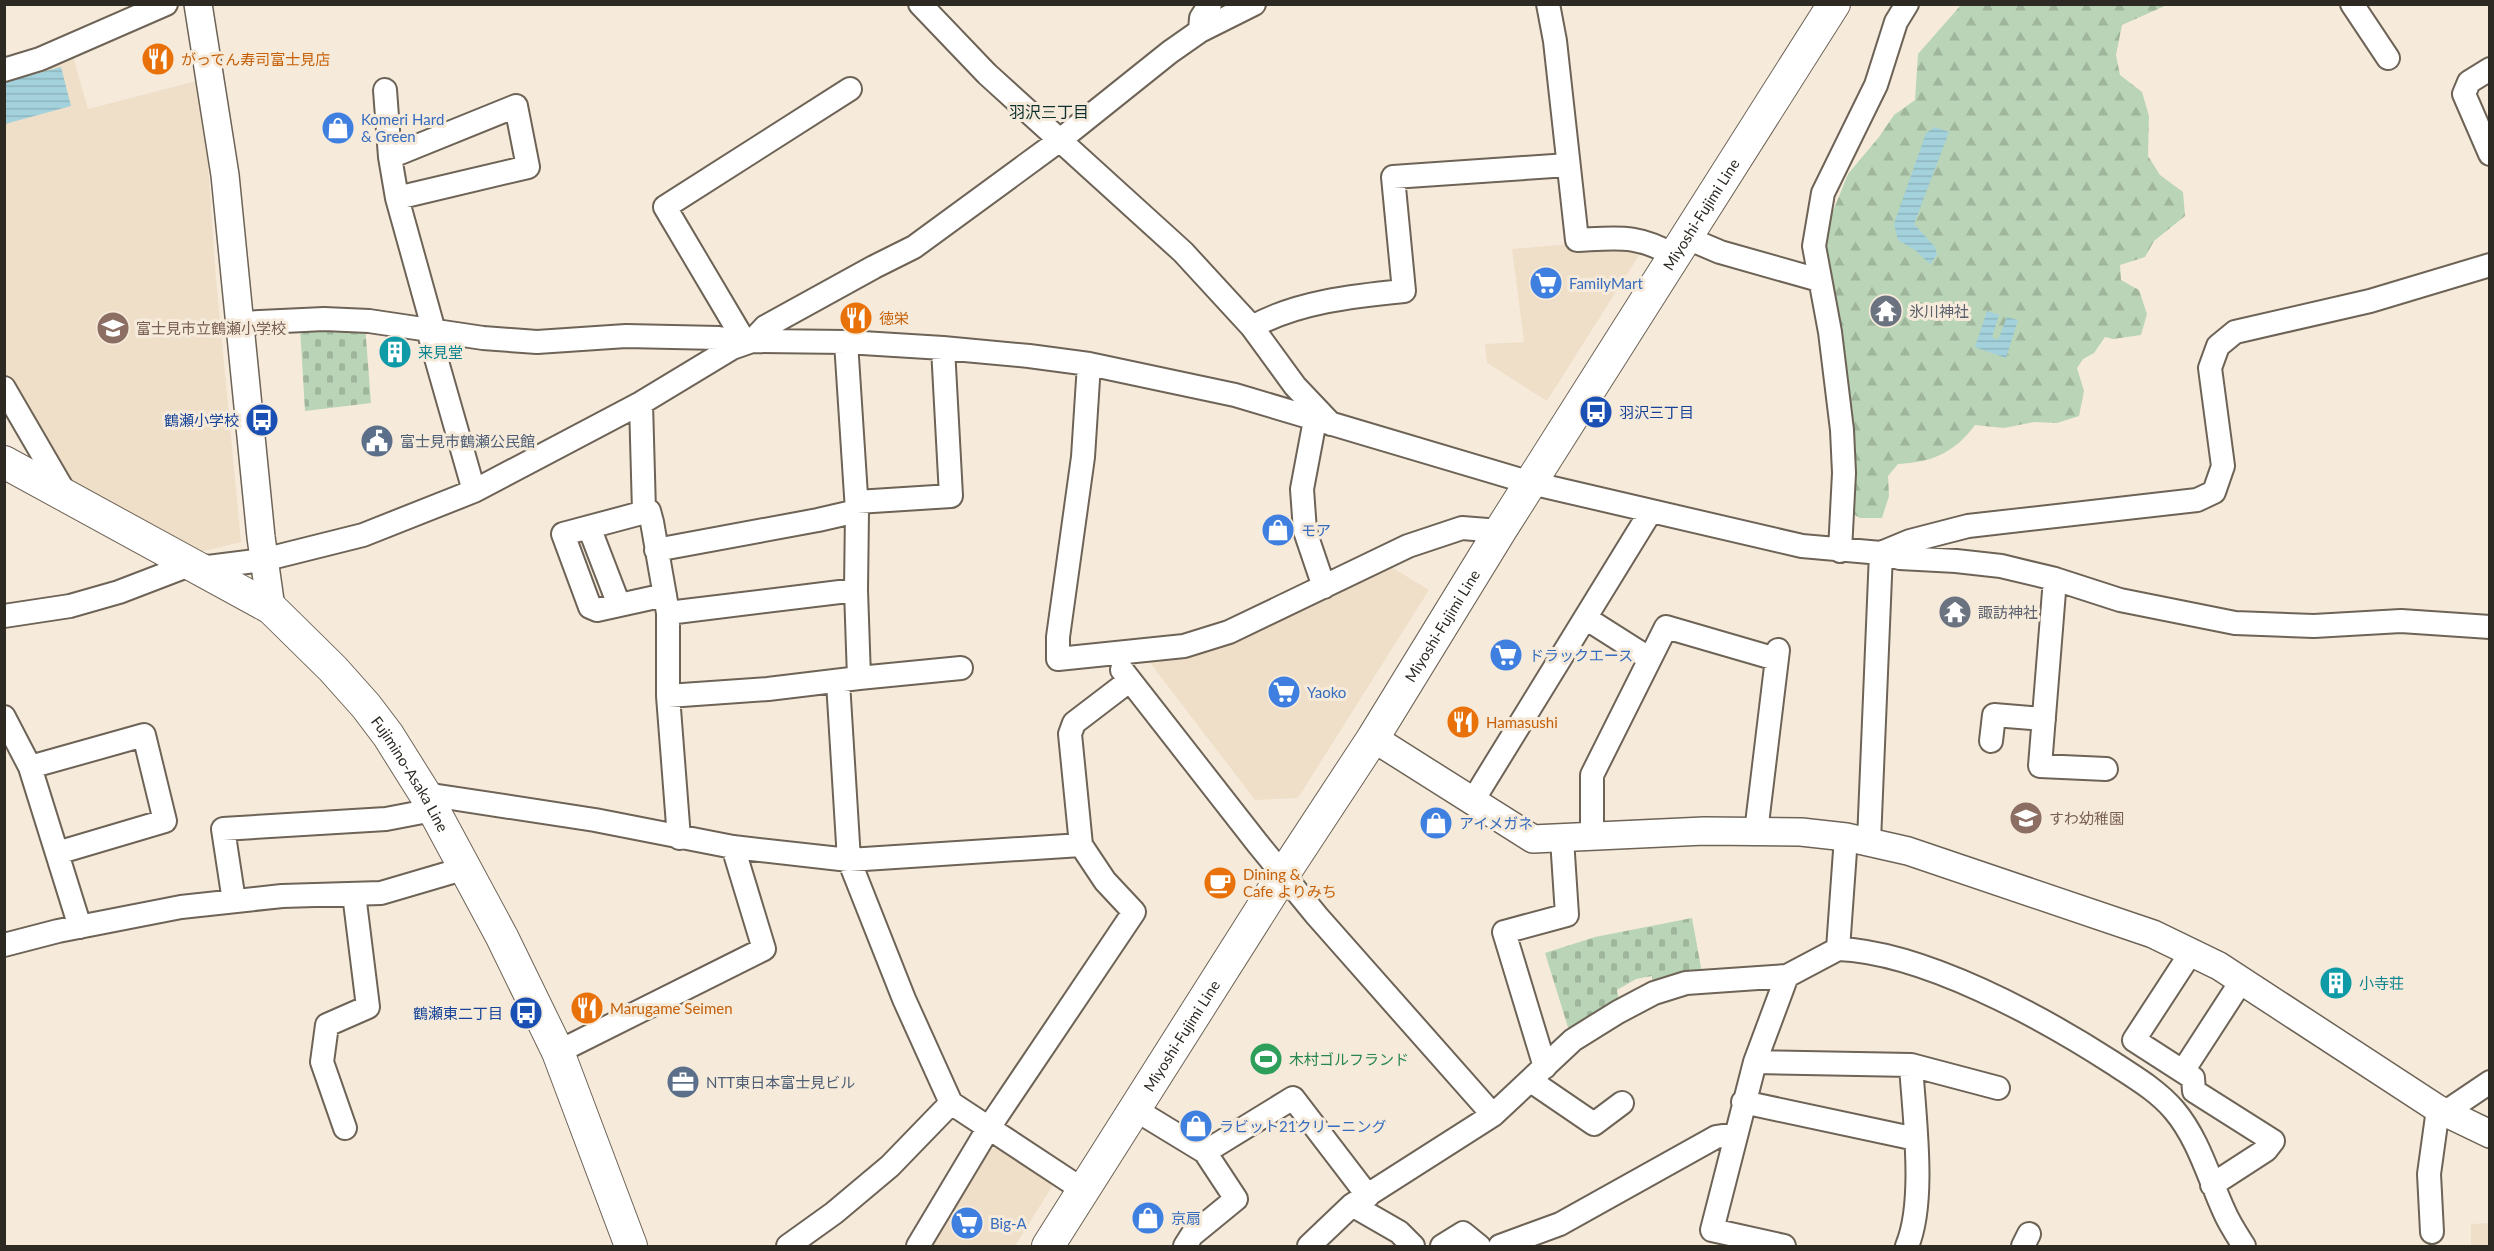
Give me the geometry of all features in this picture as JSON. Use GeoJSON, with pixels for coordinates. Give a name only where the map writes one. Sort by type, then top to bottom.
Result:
{"type":"FeatureCollection","features":[{"type":"Feature","properties":{"kind":"main road","name":"Miyoshi-Fujimi Line"},"geometry":{"type":"LineString","coordinates":[[1048,1246],[1372,738],[1500,531],[1834,4]]}},
{"type":"Feature","properties":{"kind":"main road","name":"Fujimino-Asaka Line"},"geometry":{"type":"LineString","coordinates":[[4,462],[65,493],[271,608],[333,669],[366,706],[388,735],[466,868],[558,1052],[631,1246]]}},
{"type":"Feature","properties":{"kind":"street"},"geometry":{"type":"LineString","coordinates":[[4,70],[40,59],[166,4]]}},
{"type":"Feature","properties":{"kind":"street"},"geometry":{"type":"LineString","coordinates":[[198,4],[225,175],[263,560],[271,608]]}},
{"type":"Feature","properties":{"kind":"street"},"geometry":{"type":"LineString","coordinates":[[920,4],[987,74],[1183,252],[1252,327],[1323,422]]}},
{"type":"Feature","properties":{"kind":"street"},"geometry":{"type":"LineString","coordinates":[[1200,31],[1201,18],[1210,4]]}},
{"type":"Feature","properties":{"kind":"street"},"geometry":{"type":"LineString","coordinates":[[4,616],[70,606],[119,592],[192,564],[208,567],[263,560],[363,535],[474,490],[641,403],[732,348],[749,342],[765,327],[874,267],[914,248],[1060,140],[1200,31],[1254,4]]}},
{"type":"Feature","properties":{"kind":"street"},"geometry":{"type":"LineString","coordinates":[[1548,4],[1556,41],[1577,240],[1625,238],[1720,252],[1819,280]]}},
{"type":"Feature","properties":{"kind":"street"},"geometry":{"type":"LineString","coordinates":[[1840,551],[1844,474],[1842,430],[1830,332],[1814,246],[1823,193],[1876,85],[1896,22],[1907,4]]}},
{"type":"Feature","properties":{"kind":"street"},"geometry":{"type":"LineString","coordinates":[[2352,4],[2388,58]]}},
{"type":"Feature","properties":{"kind":"street"},"geometry":{"type":"LineString","coordinates":[[2490,69],[2469,82],[2464,94],[2490,154]]}},
{"type":"Feature","properties":{"kind":"street"},"geometry":{"type":"LineString","coordinates":[[749,342],[665,207],[850,89]]}},
{"type":"Feature","properties":{"kind":"street"},"geometry":{"type":"LineString","coordinates":[[385,90],[390,157],[397,198],[474,490]]}},
{"type":"Feature","properties":{"kind":"street"},"geometry":{"type":"LineString","coordinates":[[390,157],[516,106],[528,167],[397,198]]}},
{"type":"Feature","properties":{"kind":"street"},"geometry":{"type":"LineString","coordinates":[[1252,327],[1274,315],[1316,305],[1404,291],[1393,177],[1568,165]]}},
{"type":"Feature","properties":{"kind":"street"},"geometry":{"type":"LineString","coordinates":[[1881,553],[1910,541],[1968,526],[2197,500],[2214,492],[2223,466],[2210,368],[2218,346],[2235,332],[2370,301],[2490,265]]}},
{"type":"Feature","properties":{"kind":"street"},"geometry":{"type":"LineString","coordinates":[[241,323],[324,319],[369,321],[483,338],[537,342],[626,336],[719,338],[749,342],[846,342],[943,348],[1089,364],[1235,395],[1531,483],[1802,546],[1881,553],[1900,558],[2001,566],[2055,579],[2120,600],[2235,623],[2314,626],[2401,621],[2490,627]]}},
{"type":"Feature","properties":{"kind":"street"},"geometry":{"type":"LineString","coordinates":[[846,342],[857,506],[856,590],[848,680],[849,860],[904,999],[951,1103],[1083,1190]]}},
{"type":"Feature","properties":{"kind":"street"},"geometry":{"type":"LineString","coordinates":[[656,550],[818,520],[857,506],[951,496],[943,348]]}},
{"type":"Feature","properties":{"kind":"street"},"geometry":{"type":"LineString","coordinates":[[1089,364],[1083,457],[1056,654],[1058,659],[1184,646],[1229,633],[1408,546],[1462,528],[1500,531]]}},
{"type":"Feature","properties":{"kind":"street"},"geometry":{"type":"LineString","coordinates":[[4,388],[65,493]]}},
{"type":"Feature","properties":{"kind":"street"},"geometry":{"type":"LineString","coordinates":[[641,403],[644,511]]}},
{"type":"Feature","properties":{"kind":"street"},"geometry":{"type":"LineString","coordinates":[[1323,422],[1302,489],[1305,531],[1324,587]]}},
{"type":"Feature","properties":{"kind":"street"},"geometry":{"type":"LineString","coordinates":[[679,838],[668,696],[666,604],[649,511],[563,534],[590,607],[597,610],[619,605],[666,604],[856,590]]}},
{"type":"Feature","properties":{"kind":"street"},"geometry":{"type":"LineString","coordinates":[[1472,802],[1587,619],[1651,511]]}},
{"type":"Feature","properties":{"kind":"street"},"geometry":{"type":"LineString","coordinates":[[1838,949],[1858,839],[1881,553]]}},
{"type":"Feature","properties":{"kind":"street"},"geometry":{"type":"LineString","coordinates":[[2055,579],[2040,766],[2106,769]]}},
{"type":"Feature","properties":{"kind":"street"},"geometry":{"type":"LineString","coordinates":[[1587,619],[1650,659]]}},
{"type":"Feature","properties":{"kind":"street"},"geometry":{"type":"LineString","coordinates":[[1592,836],[1592,775],[1666,627],[1777,654],[1755,832]]}},
{"type":"Feature","properties":{"kind":"street"},"geometry":{"type":"LineString","coordinates":[[1112,655],[1283,875],[1493,1115]]}},
{"type":"Feature","properties":{"kind":"street"},"geometry":{"type":"LineString","coordinates":[[668,696],[962,668]]}},
{"type":"Feature","properties":{"kind":"street"},"geometry":{"type":"LineString","coordinates":[[918,1246],[988,1129],[1134,912],[1105,881],[1081,845],[1070,734],[1074,723],[1130,681]]}},
{"type":"Feature","properties":{"kind":"street"},"geometry":{"type":"LineString","coordinates":[[1991,741],[1994,715],[2044,718]]}},
{"type":"Feature","properties":{"kind":"street"},"geometry":{"type":"LineString","coordinates":[[4,717],[30,767],[80,927]]}},
{"type":"Feature","properties":{"kind":"street"},"geometry":{"type":"LineString","coordinates":[[30,767],[144,735],[165,821],[57,853]]}},
{"type":"Feature","properties":{"kind":"street"},"geometry":{"type":"LineString","coordinates":[[1372,738],[1533,839],[1755,832],[1801,832],[1858,839],[1908,851],[2153,934],[2192,951],[2242,980],[2441,1111],[2490,1134]]}},
{"type":"Feature","properties":{"kind":"street"},"geometry":{"type":"LineString","coordinates":[[234,901],[223,829],[386,819],[429,802],[595,820],[733,847],[849,860],[1081,845]]}},
{"type":"Feature","properties":{"kind":"street"},"geometry":{"type":"LineString","coordinates":[[1562,839],[1567,915],[1504,932],[1538,1074],[1594,1124],[1622,1103]]}},
{"type":"Feature","properties":{"kind":"street"},"geometry":{"type":"LineString","coordinates":[[558,1052],[764,949],[733,847]]}},
{"type":"Feature","properties":{"kind":"street"},"geometry":{"type":"LineString","coordinates":[[4,945],[181,907],[282,896],[381,893],[466,868]]}},
{"type":"Feature","properties":{"kind":"street"},"geometry":{"type":"LineString","coordinates":[[345,1128],[322,1062],[327,1025],[368,1007],[354,894]]}},
{"type":"Feature","properties":{"kind":"street"},"geometry":{"type":"LineString","coordinates":[[1309,1246],[1360,1201],[1493,1115],[1573,1040],[1654,993],[1686,983],[1787,976],[1838,949],[1867,952],[1914,964],[1993,996],[2082,1043],[2154,1090],[2174,1110],[2188,1130],[2225,1214],[2244,1246]]}},
{"type":"Feature","properties":{"kind":"street"},"geometry":{"type":"LineString","coordinates":[[2192,951],[2134,1040],[2193,1078],[2194,1091],[2273,1141],[2266,1150],[2212,1185]]}},
{"type":"Feature","properties":{"kind":"street"},"geometry":{"type":"LineString","coordinates":[[1784,1246],[1712,1230],[1743,1102],[1755,1062],[1787,976]]}},
{"type":"Feature","properties":{"kind":"street"},"geometry":{"type":"LineString","coordinates":[[2183,1071],[2242,980]]}},
{"type":"Feature","properties":{"kind":"street"},"geometry":{"type":"LineString","coordinates":[[1755,1062],[1911,1065],[1998,1088]]}},
{"type":"Feature","properties":{"kind":"street"},"geometry":{"type":"LineString","coordinates":[[1907,1246],[1913,1232],[1916,1192],[1916,1139],[1911,1065]]}},
{"type":"Feature","properties":{"kind":"street"},"geometry":{"type":"LineString","coordinates":[[2432,1232],[2429,1174],[2441,1111],[2490,1082]]}},
{"type":"Feature","properties":{"kind":"street"},"geometry":{"type":"LineString","coordinates":[[1205,1152],[1293,1098],[1360,1201],[1413,1246]]}},
{"type":"Feature","properties":{"kind":"street"},"geometry":{"type":"LineString","coordinates":[[1743,1102],[1916,1139]]}},
{"type":"Feature","properties":{"kind":"street"},"geometry":{"type":"LineString","coordinates":[[788,1246],[834,1213],[890,1166],[951,1103]]}},
{"type":"Feature","properties":{"kind":"street"},"geometry":{"type":"LineString","coordinates":[[1136,1110],[1205,1152],[1236,1198],[1191,1243]]}},
{"type":"Feature","properties":{"kind":"street"},"geometry":{"type":"LineString","coordinates":[[1500,1246],[1560,1224],[1716,1137],[1736,1134]]}},
{"type":"Feature","properties":{"kind":"street"},"geometry":{"type":"LineString","coordinates":[[1555,1246],[1560,1224]]}},
{"type":"Feature","properties":{"kind":"street"},"geometry":{"type":"LineString","coordinates":[[1442,1246],[1464,1233],[1479,1246]]}},
{"type":"Feature","properties":{"kind":"shaded area","name":"富士見市立鶴瀬小学校"},"geometry":{"type":"Polygon","coordinates":[[[72,52],[88,109],[196,81],[206,135],[216,278],[241,542],[196,553],[67,482],[5,377],[5,75],[72,52]]]}},
{"type":"Feature","properties":{"kind":"shaded area"},"geometry":{"type":"Polygon","coordinates":[[[1571,244],[1643,249],[1547,401],[1487,363],[1485,344],[1524,342],[1512,249],[1571,244]]]}},
{"type":"Feature","properties":{"kind":"shaded area"},"geometry":{"type":"Polygon","coordinates":[[[1388,565],[1429,590],[1298,798],[1255,800],[1144,655],[1388,565]]]}},
{"type":"Feature","properties":{"kind":"shaded area"},"geometry":{"type":"Polygon","coordinates":[[[1001,1147],[1055,1182],[1015,1246],[930,1246],[991,1149],[1001,1147]]]}},
{"type":"Feature","properties":{"kind":"shaded area"},"geometry":{"type":"Polygon","coordinates":[[[2489,1223],[2489,1246],[2471,1246],[2471,1224],[2489,1223]]]}},
{"type":"Feature","properties":{"kind":"green space"},"geometry":{"type":"Polygon","coordinates":[[[1961,5],[2167,5],[2122,25],[2116,55],[2120,75],[2142,92],[2149,116],[2148,156],[2160,175],[2183,192],[2185,216],[2154,241],[2145,257],[2120,265],[2121,280],[2139,290],[2147,314],[2141,335],[2113,339],[2105,337],[2094,353],[2083,359],[2077,368],[2084,391],[2079,416],[2057,423],[2034,422],[2004,428],[1975,425],[1959,443],[1942,454],[1922,461],[1898,464],[1888,476],[1889,496],[1882,518],[1860,518],[1848,511],[1832,306],[1835,290],[1833,279],[1825,266],[1825,235],[1848,174],[1894,115],[1915,100],[1918,54],[1961,5]]]}},
{"type":"Feature","properties":{"kind":"green space"},"geometry":{"type":"Polygon","coordinates":[[[365,325],[371,403],[305,411],[300,327],[365,325]]]}},
{"type":"Feature","properties":{"kind":"green space"},"geometry":{"type":"Polygon","coordinates":[[[1692,918],[1702,973],[1653,982],[1652,976],[1636,979],[1617,990],[1620,1006],[1571,1037],[1545,953],[1595,937],[1692,918]]]}},
{"type":"Feature","properties":{"kind":"water"},"geometry":{"type":"Polygon","coordinates":[[[61,67],[71,106],[5,124],[5,82],[61,67]]]}},
{"type":"Feature","properties":{"kind":"water"},"geometry":{"type":"Polygon","coordinates":[[[1935,127],[1949,132],[1914,224],[1935,247],[1937,255],[1930,264],[1915,250],[1898,240],[1894,224],[1926,133],[1935,127]]]}},
{"type":"Feature","properties":{"kind":"water"},"geometry":{"type":"Polygon","coordinates":[[[1987,311],[1999,315],[1992,337],[1998,340],[2007,317],[2018,320],[2006,358],[1975,347],[1987,311]]]}},
{"type":"Feature","properties":{"kind":"place","name":"がってん寿司富士見店"},"geometry":{"type":"Point","coordinates":[158,59]}},
{"type":"Feature","properties":{"kind":"place","name":"Komeri Hard & Green"},"geometry":{"type":"Point","coordinates":[338,128]}},
{"type":"Feature","properties":{"kind":"place","name":"FamilyMart"},"geometry":{"type":"Point","coordinates":[1546,283]}},
{"type":"Feature","properties":{"kind":"place","name":"氷川神社"},"geometry":{"type":"Point","coordinates":[1886,311]}},
{"type":"Feature","properties":{"kind":"place","name":"徳栄"},"geometry":{"type":"Point","coordinates":[856,318]}},
{"type":"Feature","properties":{"kind":"place","name":"富士見市立鶴瀬小学校"},"geometry":{"type":"Point","coordinates":[113,328]}},
{"type":"Feature","properties":{"kind":"place","name":"来見堂"},"geometry":{"type":"Point","coordinates":[395,352]}},
{"type":"Feature","properties":{"kind":"place","name":"羽沢三丁目"},"geometry":{"type":"Point","coordinates":[1596,412]}},
{"type":"Feature","properties":{"kind":"place","name":"鶴瀬小学校"},"geometry":{"type":"Point","coordinates":[262,420]}},
{"type":"Feature","properties":{"kind":"place","name":"富士見市鶴瀬公民館"},"geometry":{"type":"Point","coordinates":[377,441]}},
{"type":"Feature","properties":{"kind":"place","name":"モア"},"geometry":{"type":"Point","coordinates":[1278,530]}},
{"type":"Feature","properties":{"kind":"place","name":"諏訪神社"},"geometry":{"type":"Point","coordinates":[1955,612]}},
{"type":"Feature","properties":{"kind":"place","name":"ドラックエース"},"geometry":{"type":"Point","coordinates":[1506,655]}},
{"type":"Feature","properties":{"kind":"place","name":"Yaoko"},"geometry":{"type":"Point","coordinates":[1284,692]}},
{"type":"Feature","properties":{"kind":"place","name":"Hamasushi"},"geometry":{"type":"Point","coordinates":[1463,722]}},
{"type":"Feature","properties":{"kind":"place","name":"すわ幼稚園"},"geometry":{"type":"Point","coordinates":[2026,818]}},
{"type":"Feature","properties":{"kind":"place","name":"アイメガネ"},"geometry":{"type":"Point","coordinates":[1436,823]}},
{"type":"Feature","properties":{"kind":"place","name":"Dining & Cafe よりみち"},"geometry":{"type":"Point","coordinates":[1220,883]}},
{"type":"Feature","properties":{"kind":"place","name":"小寺荘"},"geometry":{"type":"Point","coordinates":[2336,983]}},
{"type":"Feature","properties":{"kind":"place","name":"Marugame Seimen"},"geometry":{"type":"Point","coordinates":[587,1008]}},
{"type":"Feature","properties":{"kind":"place","name":"鶴瀬東二丁目"},"geometry":{"type":"Point","coordinates":[526,1013]}},
{"type":"Feature","properties":{"kind":"place","name":"木村ゴルフランド"},"geometry":{"type":"Point","coordinates":[1266,1059]}},
{"type":"Feature","properties":{"kind":"place","name":"NTT東日本富士見ビル"},"geometry":{"type":"Point","coordinates":[683,1082]}},
{"type":"Feature","properties":{"kind":"place","name":"ラビット21クリーニング"},"geometry":{"type":"Point","coordinates":[1196,1126]}},
{"type":"Feature","properties":{"kind":"place","name":"京扇"},"geometry":{"type":"Point","coordinates":[1148,1218]}},
{"type":"Feature","properties":{"kind":"place","name":"Big-A"},"geometry":{"type":"Point","coordinates":[967,1223]}},
{"type":"Feature","properties":{"kind":"district","name":"羽沢三丁目"},"geometry":{"type":"Point","coordinates":[1049,111]}}]}
